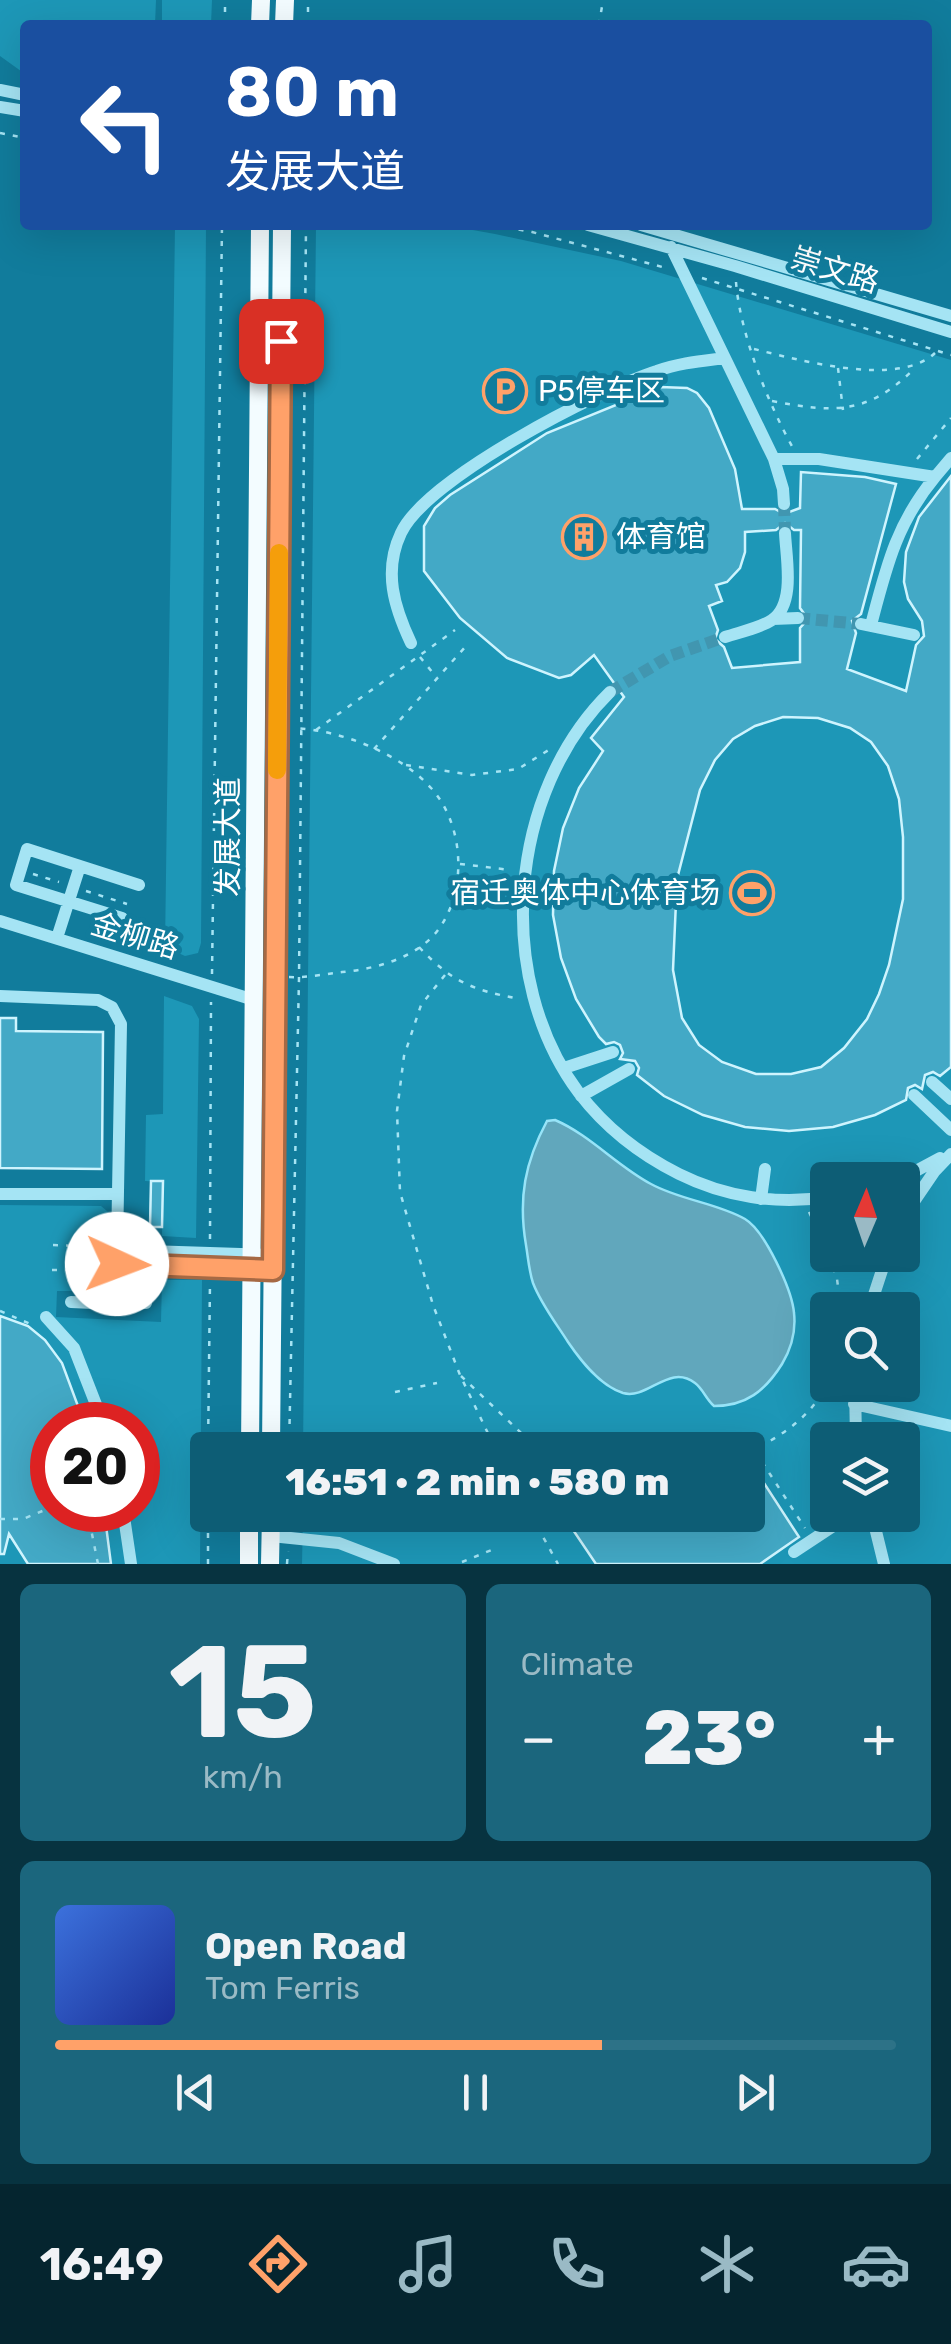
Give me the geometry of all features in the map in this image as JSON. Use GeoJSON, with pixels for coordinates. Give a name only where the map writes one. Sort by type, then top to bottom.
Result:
{"type":"FeatureCollection","features":[{"type":"Feature","properties":{"kind":"main road","name":"发展大道"},"geometry":{"type":"LineString","coordinates":[[250,1432],[260,230]]}},
{"type":"Feature","properties":{"kind":"main road","name":"发展大道"},"geometry":{"type":"LineString","coordinates":[[271,1432],[282,230]]}},
{"type":"Feature","properties":{"kind":"main road"},"geometry":{"type":"LineString","coordinates":[[249,1564],[250,1532]]}},
{"type":"Feature","properties":{"kind":"main road"},"geometry":{"type":"LineString","coordinates":[[270,1564],[271,1532]]}},
{"type":"Feature","properties":{"kind":"street","name":"崇文路"},"geometry":{"type":"LineString","coordinates":[[606,230],[951,332]]}},
{"type":"Feature","properties":{"kind":"street","name":"崇文路"},"geometry":{"type":"LineString","coordinates":[[659,230],[951,316]]}},
{"type":"Feature","properties":{"kind":"street"},"geometry":{"type":"LineString","coordinates":[[671,248],[774,459],[784,504]]}},
{"type":"Feature","properties":{"kind":"street"},"geometry":{"type":"LineString","coordinates":[[411,643],[398,616],[392,558],[406,523],[434,493],[529,432],[616,388],[663,369],[725,358]]}},
{"type":"Feature","properties":{"kind":"street"},"geometry":{"type":"LineString","coordinates":[[914,635],[866,624],[888,556],[916,499],[951,458]]}},
{"type":"Feature","properties":{"kind":"street"},"geometry":{"type":"LineString","coordinates":[[774,459],[875,465],[935,477]]}},
{"type":"Feature","properties":{"kind":"street"},"geometry":{"type":"LineString","coordinates":[[774,620],[785,596],[785,533]]}},
{"type":"Feature","properties":{"kind":"street"},"geometry":{"type":"LineString","coordinates":[[725,638],[774,620],[798,618]]}},
{"type":"Feature","properties":{"kind":"street"},"geometry":{"type":"LineString","coordinates":[[610,692],[557,766],[537,818],[526,872],[524,936],[537,1002],[553,1049],[581,1096],[604,1122],[663,1166],[727,1193],[810,1199]]}},
{"type":"Feature","properties":{"kind":"street"},"geometry":{"type":"LineString","coordinates":[[122,918],[16,885],[27,849],[139,884]]}},
{"type":"Feature","properties":{"kind":"street"},"geometry":{"type":"LineString","coordinates":[[57,938],[80,866]]}},
{"type":"Feature","properties":{"kind":"street","name":"金柳路"},"geometry":{"type":"LineString","coordinates":[[0,920],[254,1000]]}},
{"type":"Feature","properties":{"kind":"street"},"geometry":{"type":"LineString","coordinates":[[0,996],[91,999],[112,1007],[118,1014],[116,1304]]}},
{"type":"Feature","properties":{"kind":"street"},"geometry":{"type":"LineString","coordinates":[[564,1068],[613,1052]]}},
{"type":"Feature","properties":{"kind":"street"},"geometry":{"type":"LineString","coordinates":[[581,1096],[629,1069]]}},
{"type":"Feature","properties":{"kind":"street"},"geometry":{"type":"LineString","coordinates":[[932,1082],[951,1099]]}},
{"type":"Feature","properties":{"kind":"street"},"geometry":{"type":"LineString","coordinates":[[914,1095],[951,1130]]}},
{"type":"Feature","properties":{"kind":"street"},"geometry":{"type":"LineString","coordinates":[[920,1169],[951,1153]]}},
{"type":"Feature","properties":{"kind":"street"},"geometry":{"type":"LineString","coordinates":[[920,1193],[951,1153]]}},
{"type":"Feature","properties":{"kind":"street"},"geometry":{"type":"LineString","coordinates":[[761,1198],[765,1169]]}},
{"type":"Feature","properties":{"kind":"street"},"geometry":{"type":"LineString","coordinates":[[0,1194],[118,1194]]}},
{"type":"Feature","properties":{"kind":"street"},"geometry":{"type":"LineString","coordinates":[[117,1258],[273,1262]]}},
{"type":"Feature","properties":{"kind":"street"},"geometry":{"type":"LineString","coordinates":[[117,1258],[147,1265],[210,1260]]}},
{"type":"Feature","properties":{"kind":"street"},"geometry":{"type":"LineString","coordinates":[[71,1302],[146,1303],[147,1265]]}},
{"type":"Feature","properties":{"kind":"street"},"geometry":{"type":"LineString","coordinates":[[43,1323],[74,1348],[95,1402]]}},
{"type":"Feature","properties":{"kind":"street"},"geometry":{"type":"LineString","coordinates":[[855,1422],[854,1404],[951,1426]]}},
{"type":"Feature","properties":{"kind":"street"},"geometry":{"type":"LineString","coordinates":[[127,1532],[133,1564]]}},
{"type":"Feature","properties":{"kind":"street"},"geometry":{"type":"LineString","coordinates":[[794,1552],[825,1532]]}},
{"type":"Feature","properties":{"kind":"street"},"geometry":{"type":"LineString","coordinates":[[876,1532],[884,1562]]}},
{"type":"Feature","properties":{"kind":"street"},"geometry":{"type":"LineString","coordinates":[[271,1536],[339,1543],[394,1564]]}},
{"type":"Feature","properties":{"kind":"path"},"geometry":{"type":"LineString","coordinates":[[208,1432],[222,230]]}},
{"type":"Feature","properties":{"kind":"path"},"geometry":{"type":"LineString","coordinates":[[290,1432],[306,230]]}},
{"type":"Feature","properties":{"kind":"path"},"geometry":{"type":"LineString","coordinates":[[521,230],[683,272],[951,355]]}},
{"type":"Feature","properties":{"kind":"path"},"geometry":{"type":"LineString","coordinates":[[735,266],[738,305],[752,349],[799,459]]}},
{"type":"Feature","properties":{"kind":"path"},"geometry":{"type":"LineString","coordinates":[[752,349],[838,367],[917,366]]}},
{"type":"Feature","properties":{"kind":"path"},"geometry":{"type":"LineString","coordinates":[[771,401],[843,410],[874,399],[898,384],[937,350]]}},
{"type":"Feature","properties":{"kind":"path"},"geometry":{"type":"LineString","coordinates":[[838,367],[843,410]]}},
{"type":"Feature","properties":{"kind":"path"},"geometry":{"type":"LineString","coordinates":[[906,471],[950,422]]}},
{"type":"Feature","properties":{"kind":"path"},"geometry":{"type":"LineString","coordinates":[[314,731],[455,630]]}},
{"type":"Feature","properties":{"kind":"path"},"geometry":{"type":"LineString","coordinates":[[411,643],[437,678]]}},
{"type":"Feature","properties":{"kind":"path"},"geometry":{"type":"LineString","coordinates":[[374,750],[466,646]]}},
{"type":"Feature","properties":{"kind":"path"},"geometry":{"type":"LineString","coordinates":[[277,728],[300,728],[351,740],[405,764],[472,774],[518,769],[578,732]]}},
{"type":"Feature","properties":{"kind":"path"},"geometry":{"type":"LineString","coordinates":[[275,975],[298,978],[368,970],[402,958],[437,932],[453,901],[458,864],[454,827],[433,789],[405,764]]}},
{"type":"Feature","properties":{"kind":"path"},"geometry":{"type":"LineString","coordinates":[[458,864],[526,872]]}},
{"type":"Feature","properties":{"kind":"path"},"geometry":{"type":"LineString","coordinates":[[418,946],[445,975],[470,986],[537,1002]]}},
{"type":"Feature","properties":{"kind":"path"},"geometry":{"type":"LineString","coordinates":[[445,975],[421,1004],[404,1056],[397,1112],[404,1206],[433,1305],[487,1432]]}},
{"type":"Feature","properties":{"kind":"path"},"geometry":{"type":"LineString","coordinates":[[802,1200],[810,1216]]}},
{"type":"Feature","properties":{"kind":"path"},"geometry":{"type":"LineString","coordinates":[[52,1245],[117,1258]]}},
{"type":"Feature","properties":{"kind":"path"},"geometry":{"type":"LineString","coordinates":[[52,1270],[117,1258]]}},
{"type":"Feature","properties":{"kind":"path"},"geometry":{"type":"LineString","coordinates":[[0,1311],[43,1323]]}},
{"type":"Feature","properties":{"kind":"path"},"geometry":{"type":"LineString","coordinates":[[460,1375],[520,1432]]}},
{"type":"Feature","properties":{"kind":"path"},"geometry":{"type":"LineString","coordinates":[[395,1392],[436,1383]]}},
{"type":"Feature","properties":{"kind":"path"},"geometry":{"type":"LineString","coordinates":[[765,1443],[799,1423],[816,1402]]}},
{"type":"Feature","properties":{"kind":"path"},"geometry":{"type":"LineString","coordinates":[[765,1467],[813,1540]]}},
{"type":"Feature","properties":{"kind":"path"},"geometry":{"type":"LineString","coordinates":[[0,1519],[30,1516]]}},
{"type":"Feature","properties":{"kind":"path"},"geometry":{"type":"LineString","coordinates":[[92,1532],[98,1564]]}},
{"type":"Feature","properties":{"kind":"path"},"geometry":{"type":"LineString","coordinates":[[208,1532],[208,1564]]}},
{"type":"Feature","properties":{"kind":"path"},"geometry":{"type":"LineString","coordinates":[[540,1532],[558,1564]]}},
{"type":"Feature","properties":{"kind":"path"},"geometry":{"type":"LineString","coordinates":[[462,1562],[494,1549]]}},
{"type":"Feature","properties":{"kind":"shaded area"},"geometry":{"type":"Polygon","coordinates":[[[0,0],[156,0],[155,20],[20,20],[20,70],[0,56],[0,0]]]}},
{"type":"Feature","properties":{"kind":"shaded area"},"geometry":{"type":"Polygon","coordinates":[[[162,0],[212,0],[211,20],[162,20],[162,0]]]}},
{"type":"Feature","properties":{"kind":"shaded area"},"geometry":{"type":"Polygon","coordinates":[[[175,230],[206,230],[201,943],[198,953],[185,956],[165,947],[175,230]]]}},
{"type":"Feature","properties":{"kind":"shaded area"},"geometry":{"type":"Polygon","coordinates":[[[316,230],[473,230],[495,234],[621,261],[951,360],[951,1564],[302,1564],[303,1532],[765,1532],[765,1432],[303,1432],[316,230]]]}},
{"type":"Feature","properties":{"kind":"shaded area"},"geometry":{"type":"Polygon","coordinates":[[[164,996],[192,1006],[199,1019],[196,1238],[162,1236],[163,1182],[145,1181],[146,1115],[163,1114],[164,996]]]}},
{"type":"Feature","properties":{"kind":"shaded area"},"geometry":{"type":"Polygon","coordinates":[[[555,1120],[651,1184],[745,1219],[761,1236],[788,1290],[794,1326],[782,1364],[754,1395],[714,1406],[695,1383],[676,1377],[641,1392],[623,1393],[599,1379],[573,1349],[533,1283],[524,1228],[523,1196],[533,1151],[547,1121],[555,1120]]]}},
{"type":"Feature","properties":{"kind":"shaded area"},"geometry":{"type":"Polygon","coordinates":[[[0,1205],[101,1206],[113,1216],[111,1299],[80,1300],[76,1291],[57,1291],[56,1317],[161,1322],[162,1280],[202,1280],[201,1432],[190,1432],[190,1532],[200,1532],[200,1564],[0,1564],[0,1205]]]}},
{"type":"Feature","properties":{"kind":"building"},"geometry":{"type":"Polygon","coordinates":[[[660,387],[687,388],[697,393],[709,408],[735,469],[742,509],[775,509],[784,514],[800,508],[801,472],[865,477],[896,484],[861,614],[852,621],[856,633],[847,669],[906,691],[916,645],[924,636],[922,621],[908,599],[904,582],[906,552],[919,517],[951,476],[951,1067],[940,1076],[933,1072],[925,1075],[922,1089],[915,1085],[908,1088],[906,1100],[875,1115],[833,1127],[789,1131],[745,1127],[703,1115],[664,1096],[637,1075],[635,1061],[620,1059],[620,1045],[606,1044],[599,1037],[576,999],[561,958],[553,915],[554,871],[563,828],[579,788],[603,751],[591,738],[624,697],[594,655],[571,675],[559,678],[507,658],[460,618],[424,571],[424,526],[435,508],[547,433],[660,387]],[[785,523],[776,530],[745,532],[740,568],[727,582],[716,585],[722,601],[709,606],[718,630],[715,639],[724,647],[732,668],[800,662],[800,628],[808,619],[800,608],[801,530],[785,523]],[[783,717],[755,726],[733,739],[715,760],[700,790],[677,879],[673,970],[682,1018],[699,1045],[722,1062],[756,1074],[791,1074],[821,1067],[844,1048],[867,1019],[879,994],[903,899],[899,799],[888,766],[871,742],[850,728],[818,718],[783,717]]]}},
{"type":"Feature","properties":{"kind":"building"},"geometry":{"type":"Polygon","coordinates":[[[0,1018],[16,1018],[16,1031],[103,1032],[102,1169],[0,1168],[0,1018]]]}},
{"type":"Feature","properties":{"kind":"building"},"geometry":{"type":"Polygon","coordinates":[[[151,1181],[163,1181],[162,1227],[150,1227],[151,1181]]]}},
{"type":"Feature","properties":{"kind":"building"},"geometry":{"type":"Polygon","coordinates":[[[0,1316],[28,1326],[45,1340],[62,1363],[76,1402],[30,1402],[30,1532],[107,1532],[111,1564],[28,1564],[9,1534],[4,1554],[0,1554],[0,1316]]]}},
{"type":"Feature","properties":{"kind":"building"},"geometry":{"type":"Polygon","coordinates":[[[765,1485],[799,1537],[760,1564],[596,1564],[574,1532],[765,1532],[765,1485]]]}},
{"type":"Feature","properties":{"kind":"tunnel"},"geometry":{"type":"LineString","coordinates":[[784,504],[785,533]]}},
{"type":"Feature","properties":{"kind":"tunnel"},"geometry":{"type":"LineString","coordinates":[[798,618],[861,624]]}},
{"type":"Feature","properties":{"kind":"tunnel"},"geometry":{"type":"LineString","coordinates":[[610,692],[670,656],[725,637]]}},
{"type":"Feature","properties":{"kind":"slow traffic"},"geometry":{"type":"LineString","coordinates":[[277,770],[279,553]]}},
{"type":"Feature","properties":{"kind":"place","name":"P5停车区"},"geometry":{"type":"Point","coordinates":[505,391]}},
{"type":"Feature","properties":{"kind":"place","name":"体育馆"},"geometry":{"type":"Point","coordinates":[584,537]}},
{"type":"Feature","properties":{"kind":"place","name":"宿迁奥体中心体育场"},"geometry":{"type":"Point","coordinates":[752,893]}},
{"type":"Feature","properties":{"kind":"route"},"geometry":{"type":"LineString","coordinates":[[117,1264],[273,1270],[281,341]]}}]}
